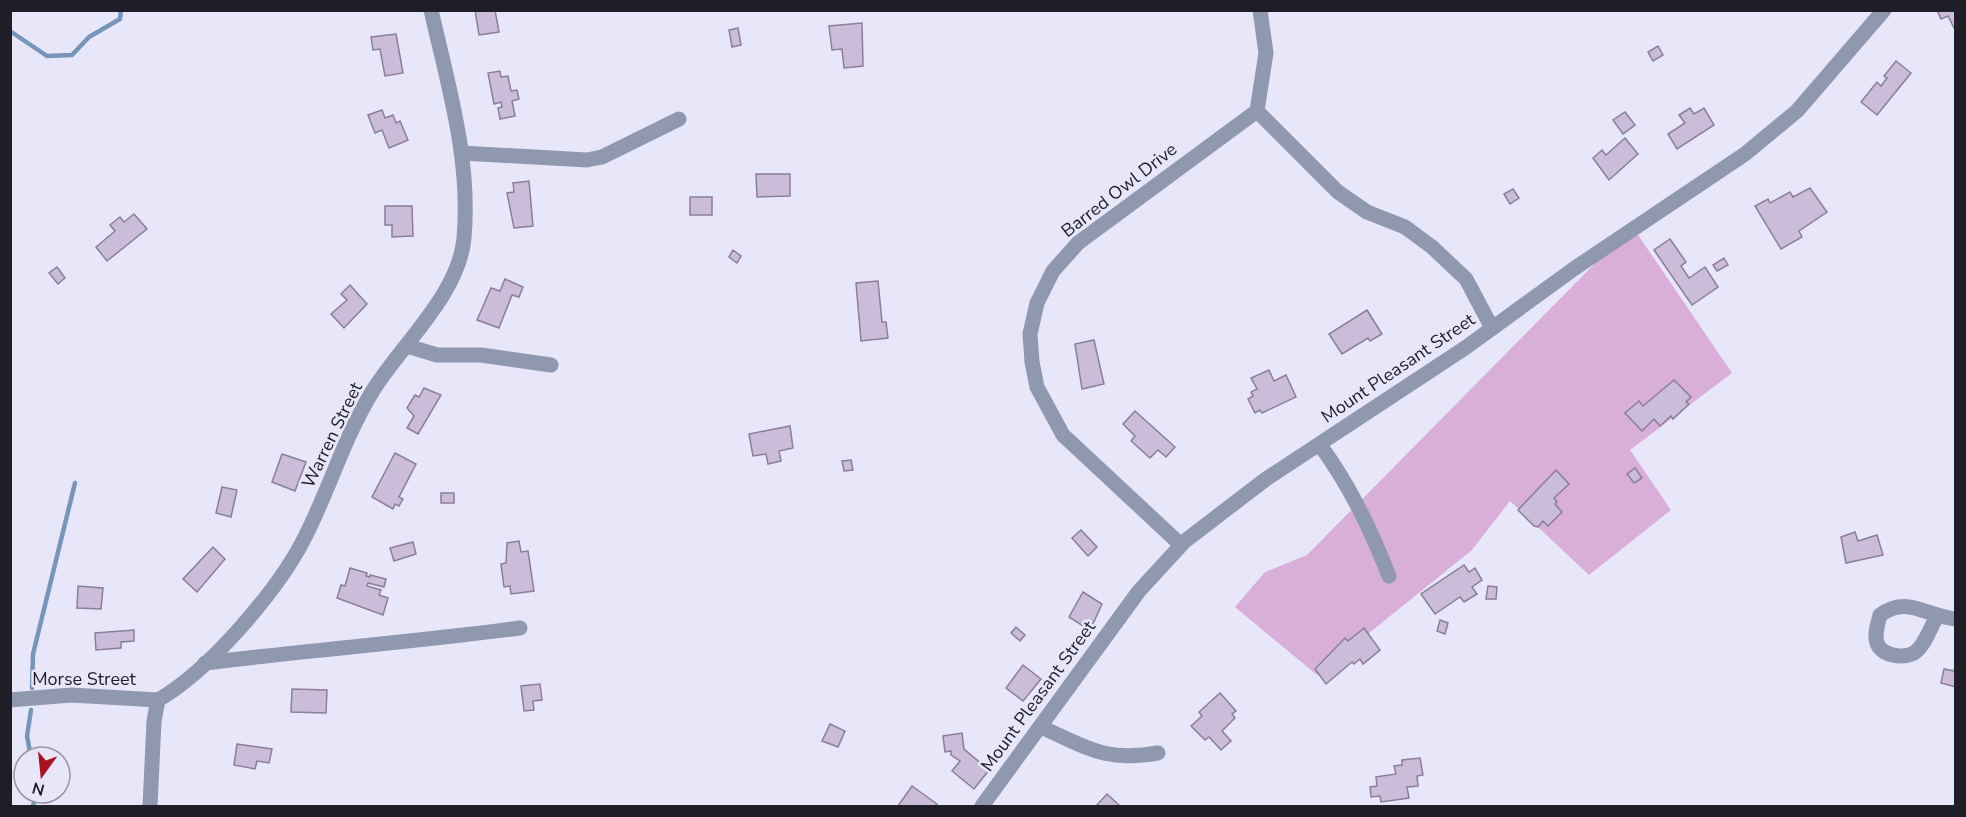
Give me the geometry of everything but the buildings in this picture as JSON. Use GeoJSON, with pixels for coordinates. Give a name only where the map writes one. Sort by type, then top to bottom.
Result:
{"type":"FeatureCollection","features":[{"type":"Feature","properties":{"kind":"street","name":"Warren Street"},"geometry":{"type":"LineString","coordinates":[[158,700],[174,691],[205,663],[277,585],[291,562],[372,393],[443,292],[458,264],[464,240],[462,153],[451,91],[431,10]]}},
{"type":"Feature","properties":{"kind":"street"},"geometry":{"type":"LineString","coordinates":[[1260,10],[1266,53],[1257,111],[1338,192],[1367,212],[1405,227],[1432,246],[1466,279],[1492,328]]}},
{"type":"Feature","properties":{"kind":"street","name":"Mount Pleasant Street"},"geometry":{"type":"LineString","coordinates":[[982,807],[1139,591],[1181,545],[1238,499],[1492,328],[1575,268],[1726,167],[1771,133],[1804,102],[1884,10]]}},
{"type":"Feature","properties":{"kind":"street","name":"Barred Owl Drive"},"geometry":{"type":"LineString","coordinates":[[1181,545],[1063,435],[1037,387],[1030,334],[1037,303],[1053,271],[1078,243],[1257,111]]}},
{"type":"Feature","properties":{"kind":"street"},"geometry":{"type":"LineString","coordinates":[[462,153],[587,160],[602,157],[679,119]]}},
{"type":"Feature","properties":{"kind":"street"},"geometry":{"type":"LineString","coordinates":[[407,346],[437,355],[481,355],[551,366]]}},
{"type":"Feature","properties":{"kind":"street"},"geometry":{"type":"LineString","coordinates":[[1320,445],[1343,477],[1366,519],[1389,576]]}},
{"type":"Feature","properties":{"kind":"street"},"geometry":{"type":"LineString","coordinates":[[1937,617],[1956,619]]}},
{"type":"Feature","properties":{"kind":"street"},"geometry":{"type":"LineString","coordinates":[[205,663],[416,642],[520,628]]}},
{"type":"Feature","properties":{"kind":"street","name":"Morse Street"},"geometry":{"type":"LineString","coordinates":[[10,700],[71,695],[158,700]]}},
{"type":"Feature","properties":{"kind":"street"},"geometry":{"type":"LineString","coordinates":[[150,807],[154,721],[158,700]]}},
{"type":"Feature","properties":{"kind":"street"},"geometry":{"type":"LineString","coordinates":[[1041,727],[1111,756],[1131,758],[1158,753]]}},
{"type":"Feature","properties":{"kind":"shaded area"},"geometry":{"type":"Polygon","coordinates":[[[1632,226],[1732,373],[1630,450],[1671,510],[1589,575],[1510,501],[1472,550],[1317,675],[1235,607],[1265,572],[1307,555],[1632,226]]]}},
{"type":"Feature","properties":{"kind":"waterway"},"geometry":{"type":"LineString","coordinates":[[10,31],[47,56],[72,55],[89,37],[120,19],[121,10]]}},
{"type":"Feature","properties":{"kind":"waterway"},"geometry":{"type":"LineString","coordinates":[[32,688],[33,654],[75,483]]}},
{"type":"Feature","properties":{"kind":"waterway"},"geometry":{"type":"LineString","coordinates":[[29,745],[27,736],[31,710]]}}]}
